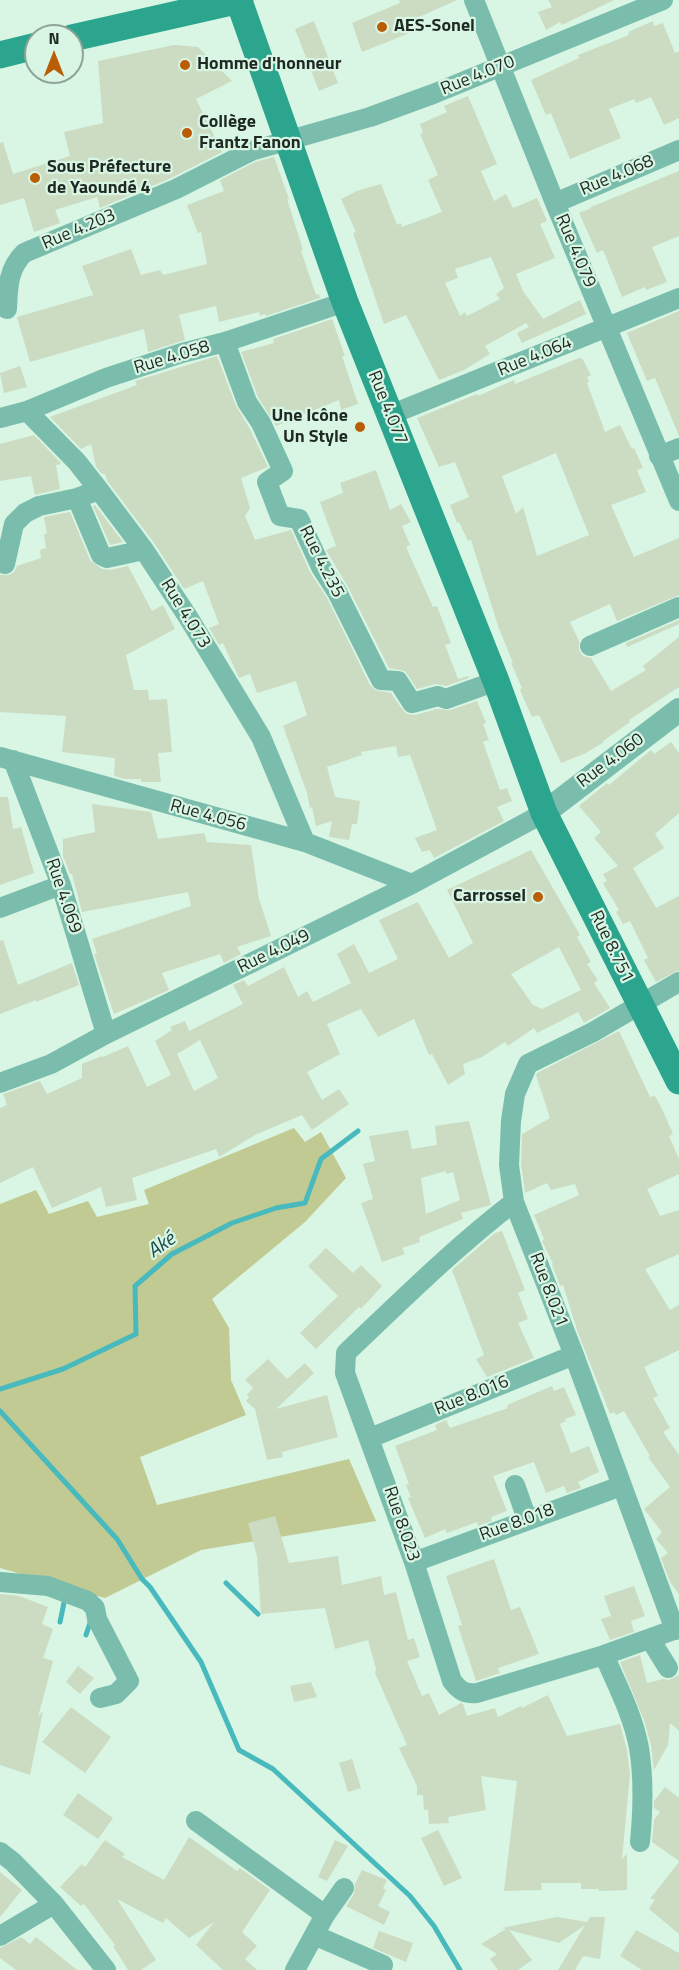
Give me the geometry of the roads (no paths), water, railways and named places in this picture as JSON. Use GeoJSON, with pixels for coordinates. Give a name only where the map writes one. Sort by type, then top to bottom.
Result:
{"type":"FeatureCollection","features":[{"type":"Feature","properties":{"kind":"main road"},"geometry":{"type":"LineString","coordinates":[[84,35],[239,0]]}},
{"type":"Feature","properties":{"kind":"main road","name":"Rue 4.077"},"geometry":{"type":"LineString","coordinates":[[239,0],[345,302],[496,681],[544,813]]}},
{"type":"Feature","properties":{"kind":"main road"},"geometry":{"type":"LineString","coordinates":[[0,55],[24,49]]}},
{"type":"Feature","properties":{"kind":"main road","name":"Rue 8.751"},"geometry":{"type":"LineString","coordinates":[[544,813],[679,1081]]}},
{"type":"Feature","properties":{"kind":"street","name":"Rue 4.079"},"geometry":{"type":"LineString","coordinates":[[474,0],[555,203],[679,501]]}},
{"type":"Feature","properties":{"kind":"street","name":"Rue 4.070"},"geometry":{"type":"LineString","coordinates":[[288,140],[370,117],[501,67],[663,0]]}},
{"type":"Feature","properties":{"kind":"street","name":"Rue 4.203"},"geometry":{"type":"LineString","coordinates":[[7,309],[10,274],[15,262],[24,253],[176,189],[251,151],[288,140]]}},
{"type":"Feature","properties":{"kind":"street","name":"Rue 4.068"},"geometry":{"type":"LineString","coordinates":[[555,203],[679,150]]}},
{"type":"Feature","properties":{"kind":"street","name":"Rue 4.064"},"geometry":{"type":"LineString","coordinates":[[390,415],[679,298]]}},
{"type":"Feature","properties":{"kind":"street","name":"Rue 4.058"},"geometry":{"type":"LineString","coordinates":[[0,418],[27,411],[106,378],[345,302]]}},
{"type":"Feature","properties":{"kind":"street","name":"Rue 4.235"},"geometry":{"type":"LineString","coordinates":[[225,342],[247,402],[261,423],[283,471],[267,482],[280,516],[298,519],[381,680],[398,681],[412,703],[438,696],[446,699],[496,681]]}},
{"type":"Feature","properties":{"kind":"street","name":"Rue 4.073"},"geometry":{"type":"LineString","coordinates":[[27,411],[77,462],[99,490],[144,549],[188,617],[261,737],[305,842]]}},
{"type":"Feature","properties":{"kind":"street"},"geometry":{"type":"LineString","coordinates":[[659,456],[679,448]]}},
{"type":"Feature","properties":{"kind":"street"},"geometry":{"type":"LineString","coordinates":[[5,564],[14,524],[24,513],[39,506],[77,498],[99,490]]}},
{"type":"Feature","properties":{"kind":"street"},"geometry":{"type":"LineString","coordinates":[[77,498],[100,555],[107,558],[144,549]]}},
{"type":"Feature","properties":{"kind":"street"},"geometry":{"type":"LineString","coordinates":[[590,646],[679,607]]}},
{"type":"Feature","properties":{"kind":"street","name":"Rue 4.060"},"geometry":{"type":"LineString","coordinates":[[544,813],[679,710]]}},
{"type":"Feature","properties":{"kind":"street","name":"Rue 4.056"},"geometry":{"type":"LineString","coordinates":[[6,759],[305,842],[412,884]]}},
{"type":"Feature","properties":{"kind":"street","name":"Rue 4.069"},"geometry":{"type":"LineString","coordinates":[[6,759],[61,885],[106,1034]]}},
{"type":"Feature","properties":{"kind":"street","name":"Rue 4.049"},"geometry":{"type":"LineString","coordinates":[[0,1083],[51,1064],[106,1034],[412,884],[544,813]]}},
{"type":"Feature","properties":{"kind":"street"},"geometry":{"type":"LineString","coordinates":[[0,908],[61,885]]}},
{"type":"Feature","properties":{"kind":"street","name":"Rue 8.021"},"geometry":{"type":"LineString","coordinates":[[677,1629],[514,1202],[508,1143],[515,1094],[525,1068],[533,1060],[593,1032],[679,982]]}},
{"type":"Feature","properties":{"kind":"street","name":"Rue 8.023"},"geometry":{"type":"LineString","coordinates":[[514,1202],[483,1226],[346,1353],[345,1373],[414,1562],[452,1681],[459,1690],[467,1694],[477,1693],[604,1655],[677,1629]]}},
{"type":"Feature","properties":{"kind":"street","name":"Rue 8.016"},"geometry":{"type":"LineString","coordinates":[[370,1438],[574,1355]]}},
{"type":"Feature","properties":{"kind":"street"},"geometry":{"type":"LineString","coordinates":[[515,1485],[527,1519]]}},
{"type":"Feature","properties":{"kind":"street","name":"Rue 8.018"},"geometry":{"type":"LineString","coordinates":[[414,1562],[621,1486]]}},
{"type":"Feature","properties":{"kind":"street"},"geometry":{"type":"LineString","coordinates":[[0,1582],[48,1586],[88,1601],[95,1608],[97,1619],[129,1681],[116,1694],[100,1698]]}},
{"type":"Feature","properties":{"kind":"street"},"geometry":{"type":"LineString","coordinates":[[650,1639],[668,1668]]}},
{"type":"Feature","properties":{"kind":"street"},"geometry":{"type":"LineString","coordinates":[[604,1655],[630,1714],[639,1748],[642,1797],[640,1842]]}},
{"type":"Feature","properties":{"kind":"street"},"geometry":{"type":"LineString","coordinates":[[196,1821],[325,1915]]}},
{"type":"Feature","properties":{"kind":"street"},"geometry":{"type":"LineString","coordinates":[[0,1852],[13,1862],[54,1904],[106,1970]]}},
{"type":"Feature","properties":{"kind":"street"},"geometry":{"type":"LineString","coordinates":[[295,1970],[325,1915],[344,1888]]}},
{"type":"Feature","properties":{"kind":"street"},"geometry":{"type":"LineString","coordinates":[[0,1936],[54,1904]]}},
{"type":"Feature","properties":{"kind":"street"},"geometry":{"type":"LineString","coordinates":[[314,1935],[383,1965]]}},
{"type":"Feature","properties":{"kind":"waterway","name":"Aké"},"geometry":{"type":"LineString","coordinates":[[0,1389],[63,1369],[136,1334],[135,1286],[172,1254],[232,1223],[276,1208],[305,1203],[321,1159],[358,1131]]}},
{"type":"Feature","properties":{"kind":"waterway"},"geometry":{"type":"LineString","coordinates":[[0,1411],[117,1539],[142,1579],[150,1587],[201,1662],[239,1750],[273,1769],[410,1896],[434,1926],[460,1970]]}},
{"type":"Feature","properties":{"kind":"waterway"},"geometry":{"type":"LineString","coordinates":[[226,1583],[258,1614]]}},
{"type":"Feature","properties":{"kind":"waterway"},"geometry":{"type":"LineString","coordinates":[[60,1622],[65,1598]]}},
{"type":"Feature","properties":{"kind":"waterway"},"geometry":{"type":"LineString","coordinates":[[86,1635],[91,1620]]}},
{"type":"Feature","properties":{"kind":"place","name":"AES-Sonel"},"geometry":{"type":"Point","coordinates":[382,27]}},
{"type":"Feature","properties":{"kind":"place","name":"Homme d'honneur"},"geometry":{"type":"Point","coordinates":[185,65]}},
{"type":"Feature","properties":{"kind":"place","name":"Collège Frantz Fanon"},"geometry":{"type":"Point","coordinates":[187,133]}},
{"type":"Feature","properties":{"kind":"place","name":"Sous Préfecture de Yaoundé 4"},"geometry":{"type":"Point","coordinates":[35,178]}},
{"type":"Feature","properties":{"kind":"place","name":"Une Icône Un Style"},"geometry":{"type":"Point","coordinates":[360,427]}},
{"type":"Feature","properties":{"kind":"place","name":"Carrossel"},"geometry":{"type":"Point","coordinates":[538,897]}}]}
